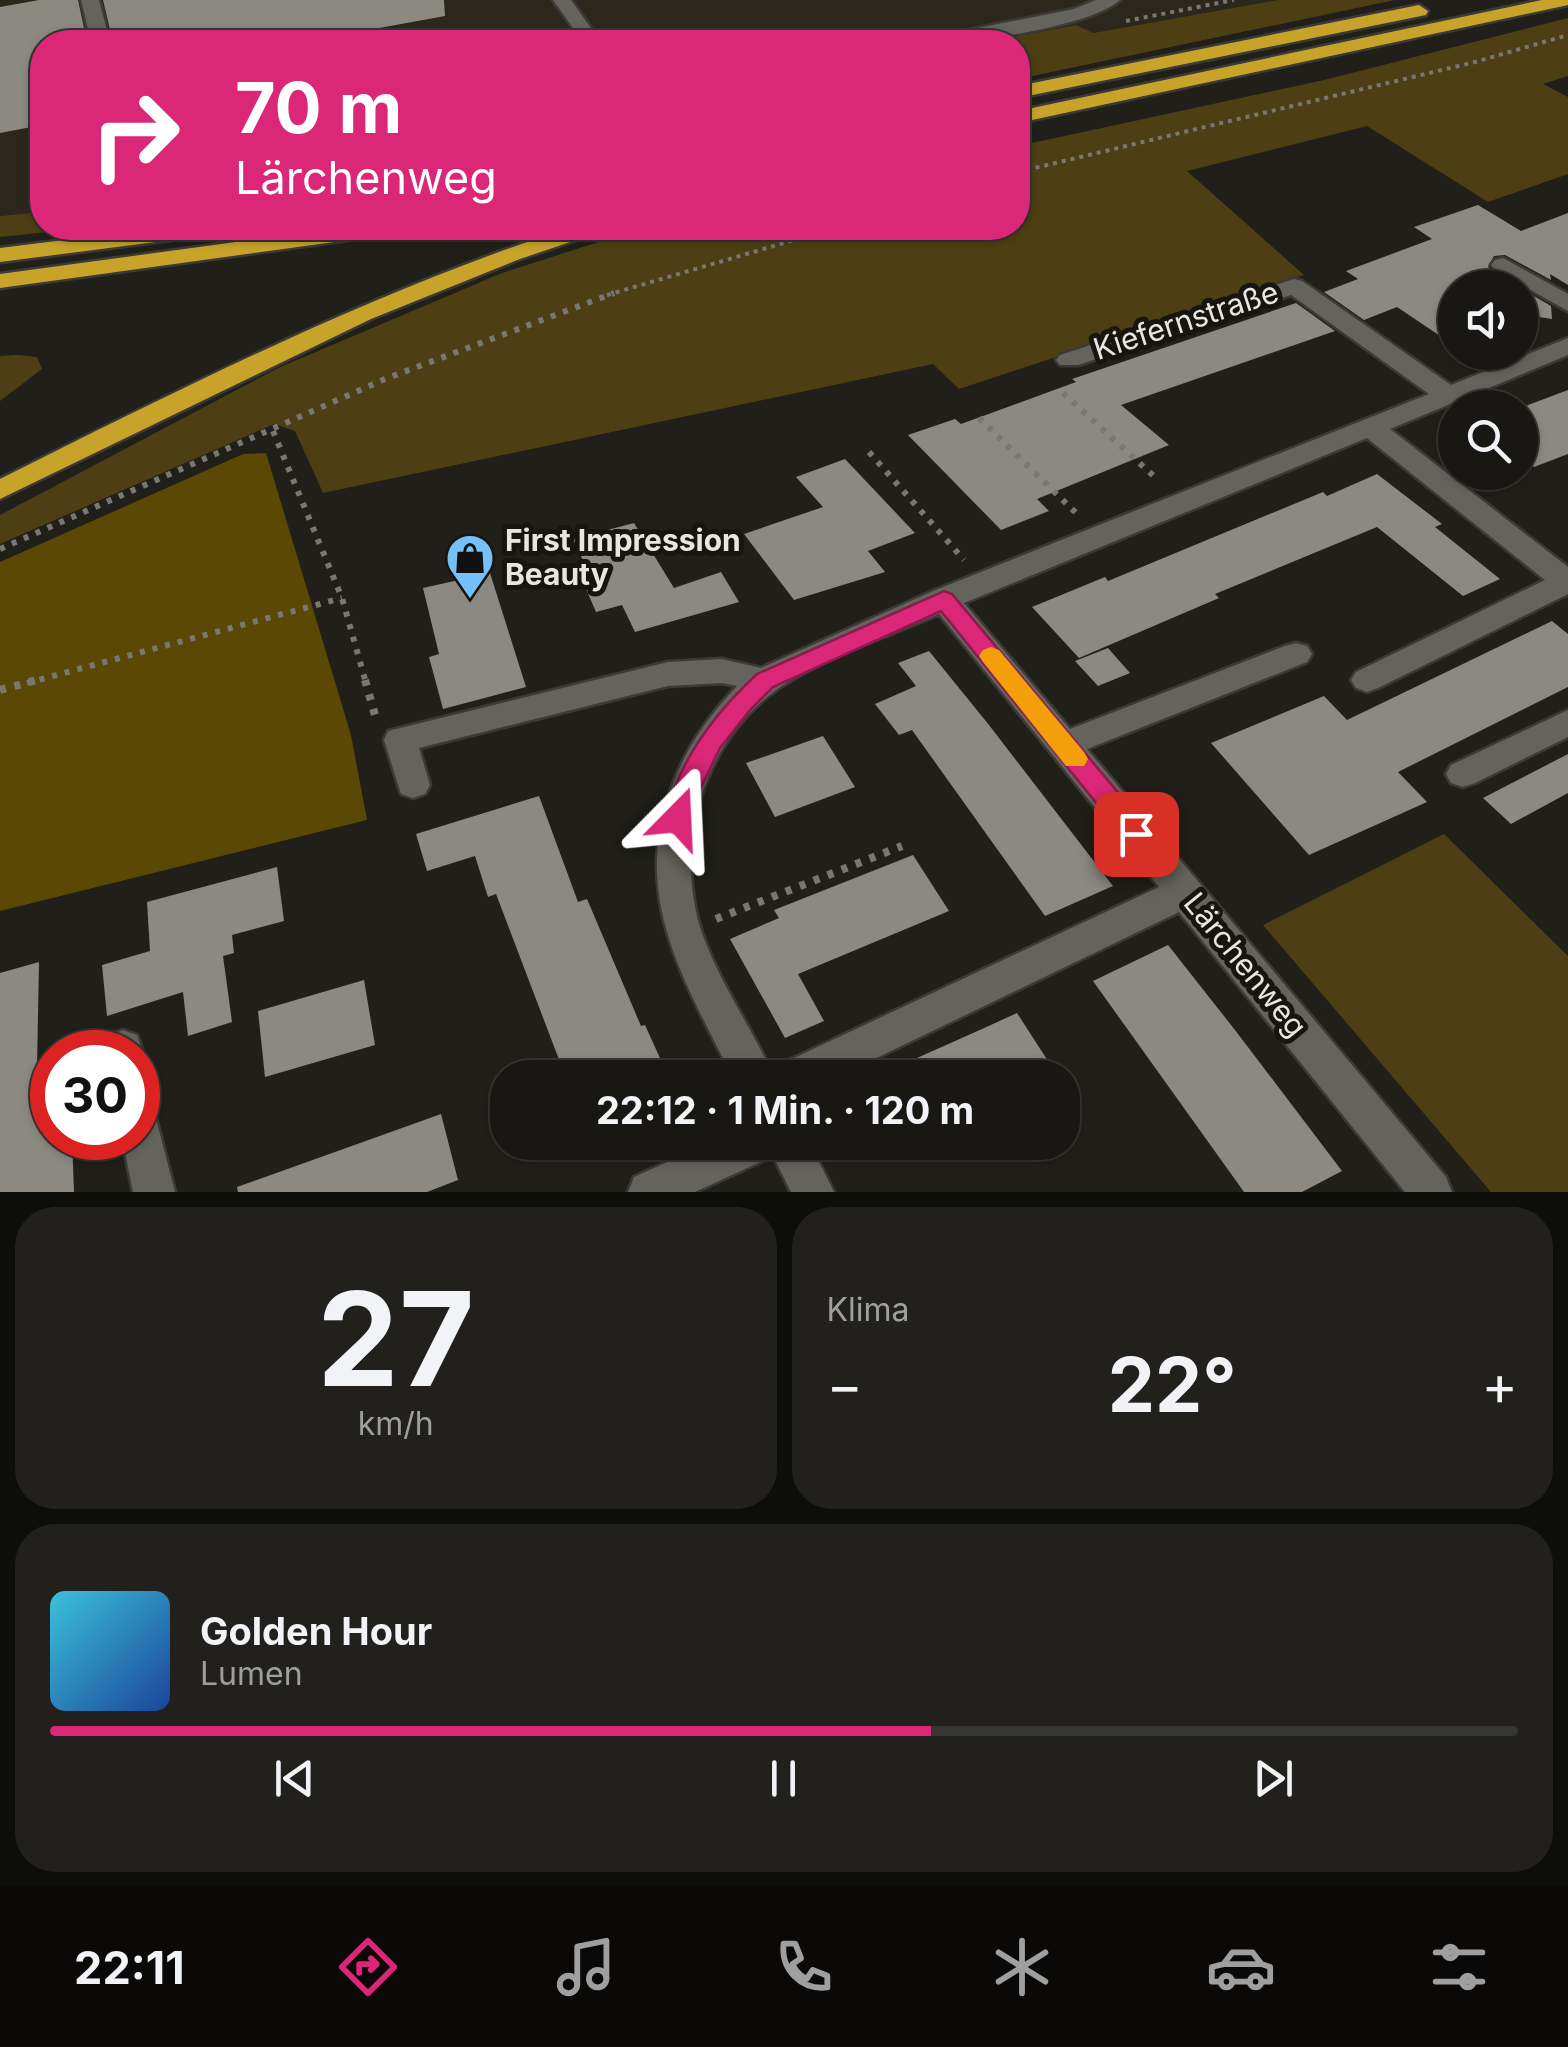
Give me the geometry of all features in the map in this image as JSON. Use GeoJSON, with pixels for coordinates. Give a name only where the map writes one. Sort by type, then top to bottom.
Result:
{"type":"FeatureCollection","features":[{"type":"Feature","properties":{"kind":"highway"},"geometry":{"type":"LineString","coordinates":[[1030,90],[1471,0]]}},
{"type":"Feature","properties":{"kind":"highway"},"geometry":{"type":"LineString","coordinates":[[1030,115],[1568,0]]}},
{"type":"Feature","properties":{"kind":"highway"},"geometry":{"type":"LineString","coordinates":[[0,255],[117,240]]}},
{"type":"Feature","properties":{"kind":"highway"},"geometry":{"type":"LineString","coordinates":[[0,281],[298,240]]}},
{"type":"Feature","properties":{"kind":"highway"},"geometry":{"type":"LineString","coordinates":[[0,490],[359,314],[465,269],[553,240]]}},
{"type":"Feature","properties":{"kind":"street"},"geometry":{"type":"LineString","coordinates":[[90,0],[98,30]]}},
{"type":"Feature","properties":{"kind":"street"},"geometry":{"type":"LineString","coordinates":[[562,0],[583,30]]}},
{"type":"Feature","properties":{"kind":"street"},"geometry":{"type":"LineString","coordinates":[[998,30],[1079,14],[1112,0]]}},
{"type":"Feature","properties":{"kind":"street"},"geometry":{"type":"LineString","coordinates":[[1503,265],[1568,304]]}},
{"type":"Feature","properties":{"kind":"street","name":"Kiefernstraße"},"geometry":{"type":"LineString","coordinates":[[1069,360],[1294,286],[1441,390]]}},
{"type":"Feature","properties":{"kind":"street"},"geometry":{"type":"LineString","coordinates":[[1463,390],[1568,346]]}},
{"type":"Feature","properties":{"kind":"street"},"geometry":{"type":"LineString","coordinates":[[745,1060],[682,933],[670,882],[683,798],[711,742],[765,680],[983,582],[1438,401]]}},
{"type":"Feature","properties":{"kind":"street"},"geometry":{"type":"LineString","coordinates":[[1367,680],[1568,582],[1371,428]]}},
{"type":"Feature","properties":{"kind":"street","name":"Lärchenweg"},"geometry":{"type":"LineString","coordinates":[[944,600],[1431,1192]]}},
{"type":"Feature","properties":{"kind":"street"},"geometry":{"type":"LineString","coordinates":[[1064,745],[1296,654]]}},
{"type":"Feature","properties":{"kind":"street"},"geometry":{"type":"LineString","coordinates":[[412,785],[400,740],[668,674],[722,671],[765,680]]}},
{"type":"Feature","properties":{"kind":"street"},"geometry":{"type":"LineString","coordinates":[[1463,774],[1568,722]]}},
{"type":"Feature","properties":{"kind":"street"},"geometry":{"type":"LineString","coordinates":[[831,1060],[1185,892]]}},
{"type":"Feature","properties":{"kind":"street"},"geometry":{"type":"LineString","coordinates":[[147,1160],[154,1192]]}},
{"type":"Feature","properties":{"kind":"street"},"geometry":{"type":"LineString","coordinates":[[649,1192],[719,1160]]}},
{"type":"Feature","properties":{"kind":"street"},"geometry":{"type":"LineString","coordinates":[[796,1160],[813,1192]]}},
{"type":"Feature","properties":{"kind":"path"},"geometry":{"type":"LineString","coordinates":[[1079,14],[1098,27],[1234,0]]}},
{"type":"Feature","properties":{"kind":"path"},"geometry":{"type":"LineString","coordinates":[[1030,169],[1475,62],[1568,35]]}},
{"type":"Feature","properties":{"kind":"path"},"geometry":{"type":"LineString","coordinates":[[0,549],[517,327],[622,290],[793,240]]}},
{"type":"Feature","properties":{"kind":"path","name":"Kiefernstraße"},"geometry":{"type":"LineString","coordinates":[[1063,393],[1184,503]]}},
{"type":"Feature","properties":{"kind":"path"},"geometry":{"type":"LineString","coordinates":[[980,418],[1099,536]]}},
{"type":"Feature","properties":{"kind":"path"},"geometry":{"type":"LineString","coordinates":[[273,431],[342,598],[383,744],[400,740]]}},
{"type":"Feature","properties":{"kind":"path"},"geometry":{"type":"LineString","coordinates":[[869,452],[983,582]]}},
{"type":"Feature","properties":{"kind":"path"},"geometry":{"type":"LineString","coordinates":[[0,690],[342,598]]}},
{"type":"Feature","properties":{"kind":"path"},"geometry":{"type":"LineString","coordinates":[[682,933],[902,846]]}},
{"type":"Feature","properties":{"kind":"shaded area"},"geometry":{"type":"Polygon","coordinates":[[[0,0],[1278,0],[1092,33],[1076,25],[1030,34],[1030,30],[30,30],[30,213],[0,216],[0,0]]]}},
{"type":"Feature","properties":{"kind":"shaded area"},"geometry":{"type":"Polygon","coordinates":[[[1278,0],[1395,0],[1030,76],[1030,34],[1076,25],[1093,33],[1278,0]]]}},
{"type":"Feature","properties":{"kind":"shaded area"},"geometry":{"type":"Polygon","coordinates":[[[1568,18],[1568,76],[1543,84],[1568,97],[1568,174],[1488,202],[1367,126],[1187,171],[1304,275],[959,389],[933,364],[323,493],[295,431],[274,424],[0,544],[0,515],[278,368],[502,273],[605,240],[1030,240],[1030,143],[1324,80],[1568,18]]]}},
{"type":"Feature","properties":{"kind":"shaded area"},"geometry":{"type":"Polygon","coordinates":[[[30,213],[30,234],[0,237],[0,216],[30,213]]]}},
{"type":"Feature","properties":{"kind":"shaded area"},"geometry":{"type":"Polygon","coordinates":[[[0,356],[37,357],[42,369],[0,401],[0,356]]]}},
{"type":"Feature","properties":{"kind":"shaded area"},"geometry":{"type":"Polygon","coordinates":[[[266,453],[351,735],[367,820],[0,911],[0,562],[243,454],[266,453]]]}},
{"type":"Feature","properties":{"kind":"shaded area"},"geometry":{"type":"Polygon","coordinates":[[[1444,834],[1568,956],[1568,1192],[1491,1192],[1263,925],[1444,834]]]}},
{"type":"Feature","properties":{"kind":"building"},"geometry":{"type":"Polygon","coordinates":[[[39,0],[78,0],[84,30],[30,30],[30,127],[0,133],[0,7],[39,0]]]}},
{"type":"Feature","properties":{"kind":"building"},"geometry":{"type":"Polygon","coordinates":[[[103,0],[444,0],[445,16],[369,30],[110,30],[103,0]]]}},
{"type":"Feature","properties":{"kind":"building"},"geometry":{"type":"Polygon","coordinates":[[[1478,205],[1521,231],[1568,213],[1568,285],[1505,255],[1494,256],[1488,267],[1492,270],[1438,270],[1438,335],[1397,307],[1364,320],[1324,292],[1358,279],[1346,271],[1432,239],[1414,227],[1478,205]]]}},
{"type":"Feature","properties":{"kind":"building"},"geometry":{"type":"Polygon","coordinates":[[[1538,298],[1551,306],[1552,319],[1538,317],[1538,298]]]}},
{"type":"Feature","properties":{"kind":"building"},"geometry":{"type":"Polygon","coordinates":[[[1296,303],[1335,331],[1121,405],[1169,445],[1037,499],[1049,511],[1001,530],[908,435],[955,419],[961,424],[1076,382],[1072,379],[1296,303]]]}},
{"type":"Feature","properties":{"kind":"building"},"geometry":{"type":"Polygon","coordinates":[[[1568,390],[1568,454],[1538,465],[1538,401],[1568,390]]]}},
{"type":"Feature","properties":{"kind":"building"},"geometry":{"type":"Polygon","coordinates":[[[845,459],[915,533],[868,551],[885,572],[794,600],[744,534],[823,507],[796,477],[845,459]]]}},
{"type":"Feature","properties":{"kind":"building"},"geometry":{"type":"Polygon","coordinates":[[[1377,474],[1442,524],[1435,527],[1500,579],[1463,596],[1377,527],[1215,594],[1219,598],[1079,658],[1032,607],[1105,577],[1108,581],[1323,492],[1327,496],[1377,474]]]}},
{"type":"Feature","properties":{"kind":"building"},"geometry":{"type":"Polygon","coordinates":[[[634,523],[674,588],[721,572],[739,602],[635,632],[622,605],[596,612],[583,582],[592,580],[573,539],[634,523]]]}},
{"type":"Feature","properties":{"kind":"building"},"geometry":{"type":"Polygon","coordinates":[[[490,573],[526,687],[443,709],[429,657],[439,654],[423,588],[490,573]]]}},
{"type":"Feature","properties":{"kind":"building"},"geometry":{"type":"Polygon","coordinates":[[[1552,621],[1568,634],[1568,687],[1398,772],[1427,802],[1309,855],[1211,743],[1324,696],[1347,720],[1552,621]]]}},
{"type":"Feature","properties":{"kind":"building"},"geometry":{"type":"Polygon","coordinates":[[[1108,648],[1130,673],[1098,686],[1075,661],[1108,648]]]}},
{"type":"Feature","properties":{"kind":"building"},"geometry":{"type":"Polygon","coordinates":[[[929,651],[1113,886],[1045,916],[912,730],[899,735],[875,704],[916,686],[898,663],[929,651]]]}},
{"type":"Feature","properties":{"kind":"building"},"geometry":{"type":"Polygon","coordinates":[[[823,736],[855,787],[775,817],[746,763],[823,736]]]}},
{"type":"Feature","properties":{"kind":"building"},"geometry":{"type":"Polygon","coordinates":[[[1568,754],[1568,793],[1511,824],[1483,798],[1568,754]]]}},
{"type":"Feature","properties":{"kind":"building"},"geometry":{"type":"Polygon","coordinates":[[[539,796],[578,902],[587,899],[641,1026],[645,1025],[661,1060],[559,1060],[496,894],[488,897],[475,856],[427,871],[416,834],[539,796]]]}},
{"type":"Feature","properties":{"kind":"building"},"geometry":{"type":"Polygon","coordinates":[[[913,855],[949,911],[798,974],[824,1021],[785,1038],[730,939],[779,918],[774,910],[913,855]]]}},
{"type":"Feature","properties":{"kind":"building"},"geometry":{"type":"Polygon","coordinates":[[[277,867],[284,921],[232,935],[234,953],[223,956],[232,1022],[188,1036],[183,992],[107,1016],[102,965],[150,951],[147,902],[277,867]]]}},
{"type":"Feature","properties":{"kind":"building"},"geometry":{"type":"Polygon","coordinates":[[[1168,945],[1342,1171],[1302,1192],[1244,1192],[1093,981],[1168,945]]]}},
{"type":"Feature","properties":{"kind":"building"},"geometry":{"type":"Polygon","coordinates":[[[39,962],[38,1030],[30,1030],[30,1160],[73,1160],[74,1192],[0,1192],[0,973],[39,962]]]}},
{"type":"Feature","properties":{"kind":"building"},"geometry":{"type":"Polygon","coordinates":[[[364,980],[375,1045],[265,1077],[258,1011],[364,980]]]}},
{"type":"Feature","properties":{"kind":"building"},"geometry":{"type":"Polygon","coordinates":[[[1017,1013],[1047,1060],[912,1060],[1017,1013]]]}},
{"type":"Feature","properties":{"kind":"building"},"geometry":{"type":"Polygon","coordinates":[[[441,1114],[458,1180],[427,1192],[238,1192],[237,1187],[441,1114]]]}},
{"type":"Feature","properties":{"kind":"slow traffic"},"geometry":{"type":"LineString","coordinates":[[991,656],[1075,759]]}},
{"type":"Feature","properties":{"kind":"place","name":"First Impression Beauty"},"geometry":{"type":"Point","coordinates":[470,600]}},
{"type":"Feature","properties":{"kind":"route"},"geometry":{"type":"LineString","coordinates":[[678,818],[683,798],[711,742],[765,680],[944,600],[1136,834]]}}]}
